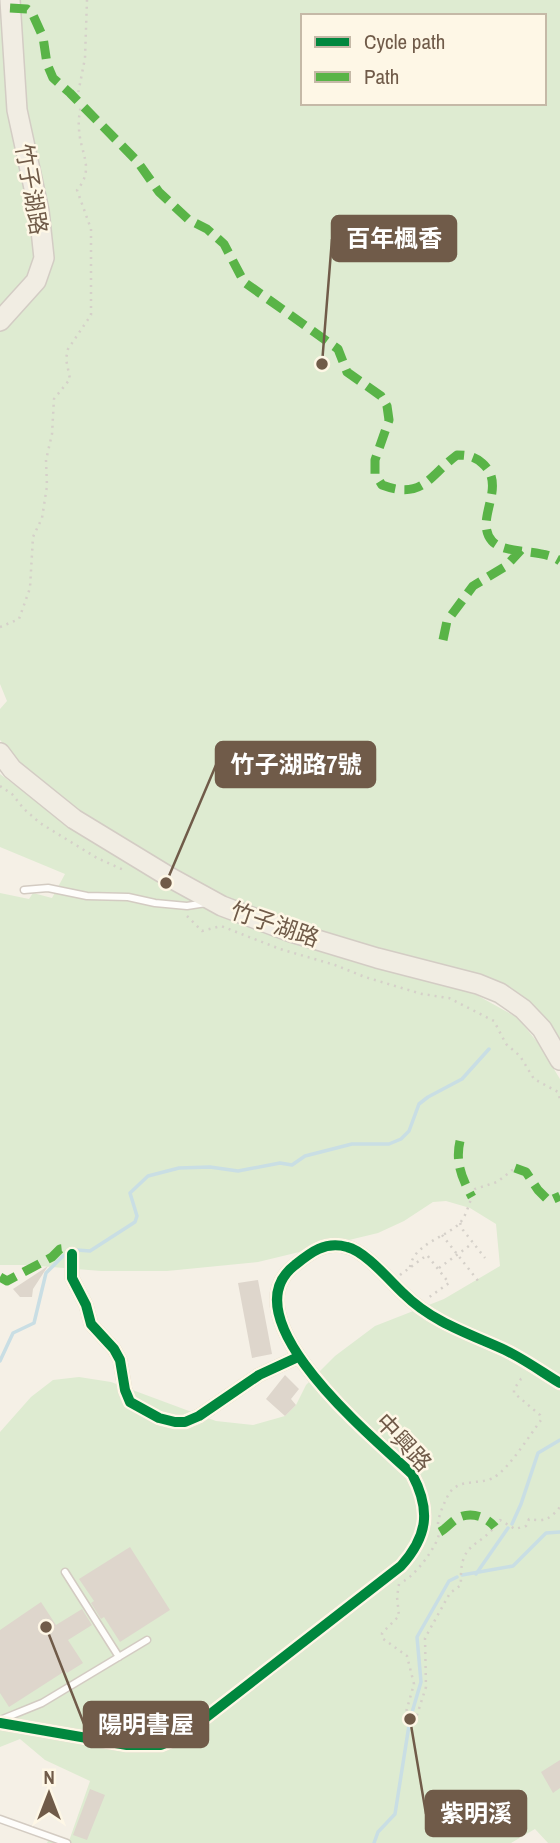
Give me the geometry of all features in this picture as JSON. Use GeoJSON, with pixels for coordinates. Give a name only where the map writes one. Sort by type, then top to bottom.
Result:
{"type":"FeatureCollection","features":[{"type":"Feature","properties":{"kind":"main road","name":"竹子湖路"},"geometry":{"type":"LineString","coordinates":[[0,321],[36,281],[44,258],[39,211],[17,110],[10,0]]}},
{"type":"Feature","properties":{"kind":"main road","name":"竹子湖路"},"geometry":{"type":"LineString","coordinates":[[0,753],[12,769],[74,819],[215,902],[292,932],[377,958],[478,984],[500,993],[523,1009],[542,1029],[560,1060]]}},
{"type":"Feature","properties":{"kind":"street","name":"中興路"},"geometry":{"type":"LineString","coordinates":[[0,1721],[127,1745],[161,1745],[182,1736],[401,1566],[412,1554],[423,1528],[425,1514],[421,1492],[412,1474],[320,1387],[298,1357],[283,1328],[278,1310],[278,1296],[283,1277],[316,1249],[333,1244],[351,1248],[406,1296],[443,1323],[506,1351],[560,1383]]}},
{"type":"Feature","properties":{"kind":"street"},"geometry":{"type":"LineString","coordinates":[[70,1250],[72,1278],[86,1306],[91,1324],[114,1349],[120,1360],[130,1402],[159,1418],[185,1422],[199,1416],[259,1375],[298,1357]]}},
{"type":"Feature","properties":{"kind":"lane"},"geometry":{"type":"LineString","coordinates":[[24,890],[48,888],[87,896],[128,897],[187,905],[215,902]]}},
{"type":"Feature","properties":{"kind":"lane"},"geometry":{"type":"LineString","coordinates":[[65,1572],[119,1657]]}},
{"type":"Feature","properties":{"kind":"lane"},"geometry":{"type":"LineString","coordinates":[[0,1721],[42,1703],[147,1640]]}},
{"type":"Feature","properties":{"kind":"lane"},"geometry":{"type":"LineString","coordinates":[[0,1819],[67,1843]]}},
{"type":"Feature","properties":{"kind":"path"},"geometry":{"type":"LineString","coordinates":[[77,99],[85,58],[88,0]]}},
{"type":"Feature","properties":{"kind":"path"},"geometry":{"type":"LineString","coordinates":[[0,627],[19,619],[24,611],[30,588],[33,537],[42,518],[46,497],[46,460],[52,434],[54,399],[70,379],[66,359],[68,349],[90,315],[91,229],[77,190],[86,180],[87,169],[82,157],[84,148],[78,129],[81,104]]}},
{"type":"Feature","properties":{"kind":"path"},"geometry":{"type":"LineString","coordinates":[[431,1296],[449,1283],[427,1255],[410,1267],[412,1258],[460,1223],[475,1189],[497,1182],[515,1168]]}},
{"type":"Feature","properties":{"kind":"path"},"geometry":{"type":"LineString","coordinates":[[460,1223],[485,1258]]}},
{"type":"Feature","properties":{"kind":"path"},"geometry":{"type":"LineString","coordinates":[[442,1235],[479,1282]]}},
{"type":"Feature","properties":{"kind":"path"},"geometry":{"type":"LineString","coordinates":[[438,1269],[473,1242]]}},
{"type":"Feature","properties":{"kind":"path"},"geometry":{"type":"LineString","coordinates":[[528,1376],[521,1379],[514,1393],[540,1415],[541,1420],[516,1455],[493,1478],[466,1483],[449,1493],[438,1522],[440,1532],[430,1555],[410,1578],[399,1584],[399,1616],[382,1633],[382,1638],[407,1657],[414,1684],[406,1712],[417,1715],[426,1687],[425,1638],[450,1593],[461,1585],[460,1564],[468,1548],[494,1529],[499,1520],[515,1529],[526,1526],[529,1519],[541,1521],[550,1518],[560,1507]]}},
{"type":"Feature","properties":{"kind":"green space"},"geometry":{"type":"Polygon","coordinates":[[[0,0],[560,0],[560,1045],[537,1013],[227,900],[100,828],[34,778],[0,740],[0,709],[7,701],[0,684],[0,0]]]}},
{"type":"Feature","properties":{"kind":"green space"},"geometry":{"type":"Polygon","coordinates":[[[0,774],[78,832],[211,912],[287,941],[371,967],[464,988],[518,1018],[538,1043],[560,1079],[560,1843],[548,1843],[535,1829],[511,1843],[47,1843],[51,1835],[69,1841],[90,1781],[45,1760],[20,1739],[0,1747],[0,1432],[31,1397],[53,1380],[79,1377],[111,1382],[216,1421],[253,1425],[285,1416],[296,1405],[306,1385],[335,1356],[375,1326],[444,1299],[500,1266],[496,1224],[470,1208],[446,1201],[433,1202],[404,1221],[378,1233],[258,1262],[167,1271],[101,1271],[0,1265],[0,893],[29,899],[33,893],[52,898],[65,874],[0,847],[0,774]]]}},
{"type":"Feature","properties":{"kind":"building"},"geometry":{"type":"Polygon","coordinates":[[[48,1266],[33,1289],[32,1297],[20,1297],[13,1289],[48,1266]]]}},
{"type":"Feature","properties":{"kind":"building"},"geometry":{"type":"Polygon","coordinates":[[[258,1280],[272,1354],[252,1358],[238,1283],[258,1280]]]}},
{"type":"Feature","properties":{"kind":"building"},"geometry":{"type":"Polygon","coordinates":[[[285,1375],[299,1389],[291,1399],[296,1405],[285,1416],[266,1399],[285,1375]]]}},
{"type":"Feature","properties":{"kind":"building"},"geometry":{"type":"Polygon","coordinates":[[[130,1547],[170,1610],[120,1642],[104,1617],[101,1619],[91,1603],[94,1601],[79,1579],[130,1547]]]}},
{"type":"Feature","properties":{"kind":"building"},"geometry":{"type":"Polygon","coordinates":[[[41,1602],[56,1625],[82,1609],[92,1625],[68,1640],[83,1663],[67,1673],[65,1671],[9,1707],[0,1693],[0,1630],[41,1602]]]}},
{"type":"Feature","properties":{"kind":"building"},"geometry":{"type":"Polygon","coordinates":[[[560,1760],[560,1788],[553,1793],[541,1772],[560,1760]]]}},
{"type":"Feature","properties":{"kind":"building"},"geometry":{"type":"Polygon","coordinates":[[[90,1789],[105,1795],[87,1840],[73,1835],[90,1789]]]}},
{"type":"Feature","properties":{"kind":"waterway"},"geometry":{"type":"LineString","coordinates":[[0,1361],[13,1333],[34,1323],[46,1273],[63,1256],[77,1250],[90,1251],[135,1222],[137,1216],[130,1193],[148,1176],[179,1168],[210,1167],[238,1171],[280,1163],[292,1165],[305,1156],[352,1144],[389,1144],[401,1139],[409,1131],[419,1104],[462,1079],[489,1049]]}},
{"type":"Feature","properties":{"kind":"waterway"},"geometry":{"type":"LineString","coordinates":[[512,1524],[538,1453],[560,1440]]}},
{"type":"Feature","properties":{"kind":"waterway"},"geometry":{"type":"LineString","coordinates":[[476,1574],[508,1528]]}},
{"type":"Feature","properties":{"kind":"waterway"},"geometry":{"type":"LineString","coordinates":[[462,1575],[513,1566],[546,1533],[560,1532]]}},
{"type":"Feature","properties":{"kind":"waterway"},"geometry":{"type":"LineString","coordinates":[[374,1843],[378,1832],[395,1814],[410,1719],[421,1682],[417,1637],[449,1581],[457,1577]]}},
{"type":"Feature","properties":{"kind":"marked path"},"geometry":{"type":"LineString","coordinates":[[10,8],[27,9],[32,13],[43,37],[47,64],[53,78],[137,161],[159,192],[189,220],[207,229],[224,244],[244,282],[338,349],[347,372],[381,396],[387,406],[389,420],[375,460],[375,474],[382,485],[407,490],[416,488],[457,455],[473,457],[489,472],[492,482],[486,523],[492,541],[505,548],[543,554],[560,561]]}},
{"type":"Feature","properties":{"kind":"marked path"},"geometry":{"type":"LineString","coordinates":[[443,640],[447,621],[473,586],[506,566],[521,550]]}},
{"type":"Feature","properties":{"kind":"marked path"},"geometry":{"type":"LineString","coordinates":[[460,1141],[460,1170],[472,1197]]}},
{"type":"Feature","properties":{"kind":"marked path"},"geometry":{"type":"LineString","coordinates":[[515,1168],[526,1172],[549,1201],[560,1196]]}},
{"type":"Feature","properties":{"kind":"marked path"},"geometry":{"type":"LineString","coordinates":[[0,1277],[7,1281],[52,1257],[60,1249],[69,1248]]}},
{"type":"Feature","properties":{"kind":"marked path"},"geometry":{"type":"LineString","coordinates":[[440,1532],[456,1519],[468,1515],[488,1520],[495,1527]]}},
{"type":"Feature","properties":{"kind":"cycle path"},"geometry":{"type":"LineString","coordinates":[[0,1723],[127,1745],[161,1745],[182,1736],[401,1566],[410,1555],[417,1544],[424,1522],[422,1499],[412,1474],[341,1407],[314,1377],[292,1345],[279,1315],[279,1288],[295,1265],[313,1252],[332,1245],[354,1250],[427,1312],[452,1327],[512,1354],[560,1383]]}},
{"type":"Feature","properties":{"kind":"cycle path"},"geometry":{"type":"LineString","coordinates":[[72,1254],[72,1278],[86,1305],[91,1324],[114,1349],[120,1360],[130,1402],[159,1418],[185,1422],[199,1416],[259,1375],[298,1357]]}},
{"type":"Feature","properties":{"kind":"place","name":"百年楓香"},"geometry":{"type":"Point","coordinates":[322,364]}},
{"type":"Feature","properties":{"kind":"place","name":"竹子湖路7號"},"geometry":{"type":"Point","coordinates":[166,883]}},
{"type":"Feature","properties":{"kind":"place","name":"陽明書屋"},"geometry":{"type":"Point","coordinates":[46,1627]}},
{"type":"Feature","properties":{"kind":"place","name":"紫明溪"},"geometry":{"type":"Point","coordinates":[410,1719]}}]}
